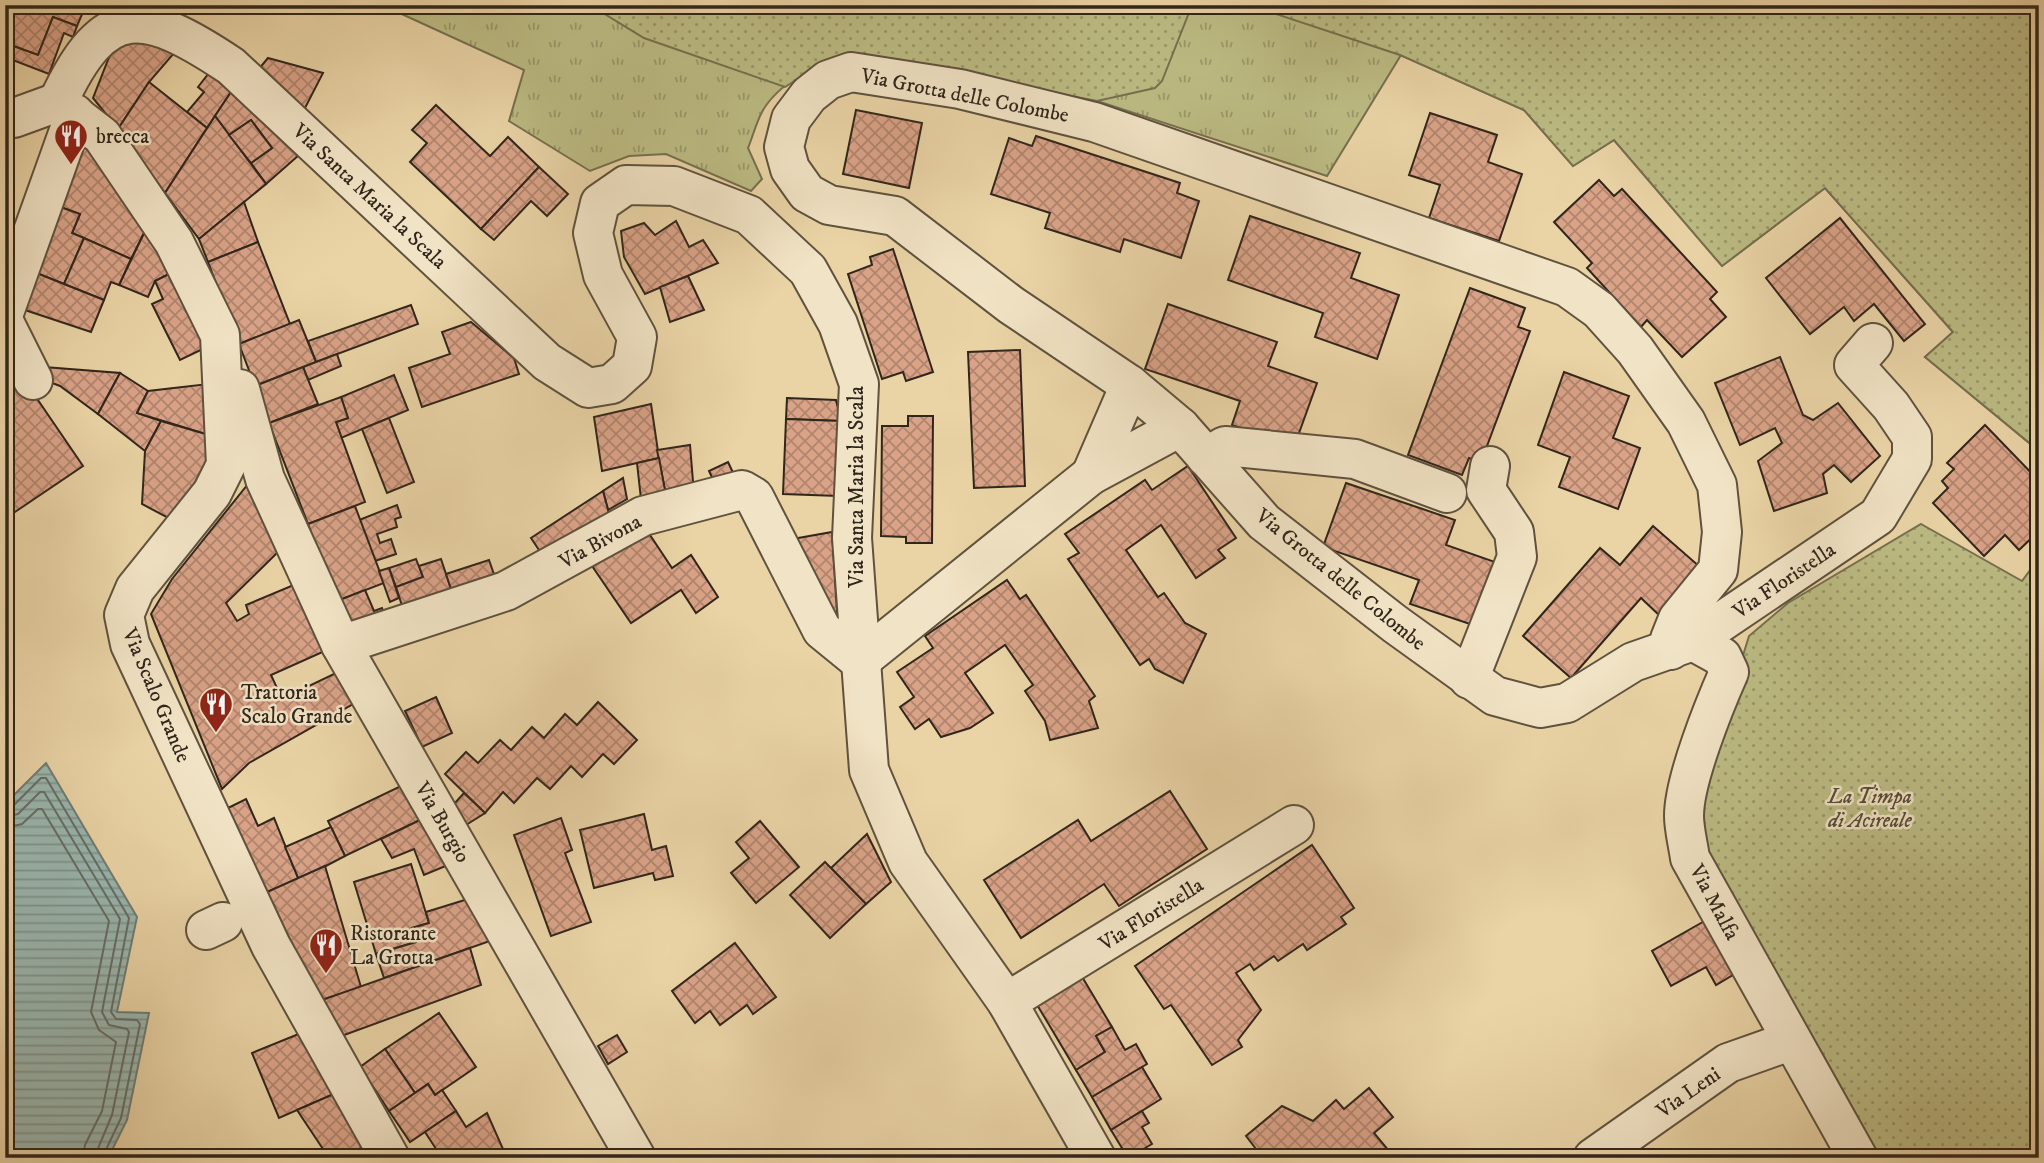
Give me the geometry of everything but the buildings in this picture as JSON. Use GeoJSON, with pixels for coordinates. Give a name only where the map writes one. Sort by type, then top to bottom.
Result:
{"type":"FeatureCollection","features":[{"type":"Feature","properties":{"kind":"street","name":"Via Santa Maria la Scala"},"geometry":{"type":"LineString","coordinates":[[5,310],[32,230],[67,108],[72,69],[87,46],[108,26],[137,17],[181,32],[231,66],[547,362],[588,388],[612,384],[632,366],[637,337],[603,275],[593,233],[600,203],[626,185],[674,186],[749,215],[808,270],[838,324],[859,384],[852,538],[869,770],[908,862],[1007,1002],[1096,1158]]}},
{"type":"Feature","properties":{"kind":"street","name":"Via Grotta delle Colombe"},"geometry":{"type":"LineString","coordinates":[[1482,688],[1264,522],[1180,427],[1130,385],[1011,305],[895,216],[829,205],[807,193],[790,169],[784,146],[791,119],[809,95],[828,80],[851,72],[960,89],[1094,121],[1567,287],[1599,310],[1635,350],[1686,422],[1717,485],[1722,532],[1718,570],[1678,619],[1670,639],[1682,646]]}},
{"type":"Feature","properties":{"kind":"street"},"geometry":{"type":"LineString","coordinates":[[5,117],[14,118],[67,108]]}},
{"type":"Feature","properties":{"kind":"street","name":"Via Scalo Grande"},"geometry":{"type":"LineString","coordinates":[[67,108],[102,135],[174,242],[220,335],[226,466],[212,493],[135,589],[124,615],[130,644],[271,946],[390,1158]]}},
{"type":"Feature","properties":{"kind":"street"},"geometry":{"type":"LineString","coordinates":[[5,324],[33,380]]}},
{"type":"Feature","properties":{"kind":"street","name":"Via Burgio"},"geometry":{"type":"LineString","coordinates":[[220,335],[239,386],[265,479],[341,645],[636,1158]]}},
{"type":"Feature","properties":{"kind":"street","name":"Via Floristella"},"geometry":{"type":"LineString","coordinates":[[1482,688],[1540,708],[1567,703],[1633,662],[1682,646],[1878,516],[1912,459],[1912,438],[1891,406],[1854,365],[1874,343]]}},
{"type":"Feature","properties":{"kind":"street"},"geometry":{"type":"LineString","coordinates":[[1091,475],[1130,385]]}},
{"type":"Feature","properties":{"kind":"street"},"geometry":{"type":"LineString","coordinates":[[860,661],[1091,475],[1180,427]]}},
{"type":"Feature","properties":{"kind":"street"},"geometry":{"type":"LineString","coordinates":[[1206,457],[1225,446],[1355,459],[1447,493]]}},
{"type":"Feature","properties":{"kind":"street"},"geometry":{"type":"LineString","coordinates":[[1482,688],[1517,557],[1514,532],[1486,490],[1490,466]]}},
{"type":"Feature","properties":{"kind":"street","name":"Via Bivona"},"geometry":{"type":"LineString","coordinates":[[341,645],[506,592],[643,516],[742,490],[754,497],[822,630],[860,661]]}},
{"type":"Feature","properties":{"kind":"street","name":"Via Malfa"},"geometry":{"type":"LineString","coordinates":[[1682,646],[1722,657],[1729,672],[1711,714],[1686,797],[1684,816],[1690,858],[1790,1041],[1858,1158]]}},
{"type":"Feature","properties":{"kind":"street","name":"Via Floristella"},"geometry":{"type":"LineString","coordinates":[[1007,1002],[1294,825]]}},
{"type":"Feature","properties":{"kind":"street","name":"Via Leni"},"geometry":{"type":"LineString","coordinates":[[1593,1158],[1728,1063],[1790,1041]]}},
{"type":"Feature","properties":{"kind":"green space"},"geometry":{"type":"Polygon","coordinates":[[[382,5],[2039,5],[2039,451],[1925,357],[1953,332],[1825,188],[1722,266],[1614,140],[1573,166],[1524,110],[1401,55],[1327,176],[1097,101],[846,53],[799,76],[769,102],[760,116],[748,148],[762,179],[751,191],[666,154],[629,156],[590,171],[509,121],[524,70],[382,5]]]}},
{"type":"Feature","properties":{"kind":"green space"},"geometry":{"type":"Polygon","coordinates":[[[590,5],[1192,5],[1162,81],[1155,88],[1097,101],[847,53],[830,59],[785,87],[644,38],[590,5]]]}},
{"type":"Feature","properties":{"kind":"green space"},"geometry":{"type":"Polygon","coordinates":[[[1249,5],[2039,5],[2039,451],[1925,357],[1953,332],[1825,188],[1722,266],[1614,140],[1573,166],[1524,110],[1400,55],[1249,5]]]}},
{"type":"Feature","properties":{"kind":"green space","name":"La Timpa di Acireale"},"geometry":{"type":"Polygon","coordinates":[[[1921,524],[2022,581],[2039,558],[2039,1158],[1871,1158],[1699,849],[1698,820],[1716,743],[1749,636],[1788,603],[1921,524]]]}},
{"type":"Feature","properties":{"kind":"water"},"geometry":{"type":"Polygon","coordinates":[[[46,763],[137,917],[117,1012],[149,1013],[127,1120],[108,1158],[5,1158],[5,804],[46,763]]]}},
{"type":"Feature","properties":{"kind":"place","name":"brecca"},"geometry":{"type":"Point","coordinates":[71,166]}},
{"type":"Feature","properties":{"kind":"place","name":"Trattoria Scalo Grande"},"geometry":{"type":"Point","coordinates":[216,734]}},
{"type":"Feature","properties":{"kind":"place","name":"Ristorante La Grotta"},"geometry":{"type":"Point","coordinates":[326,975]}}]}
